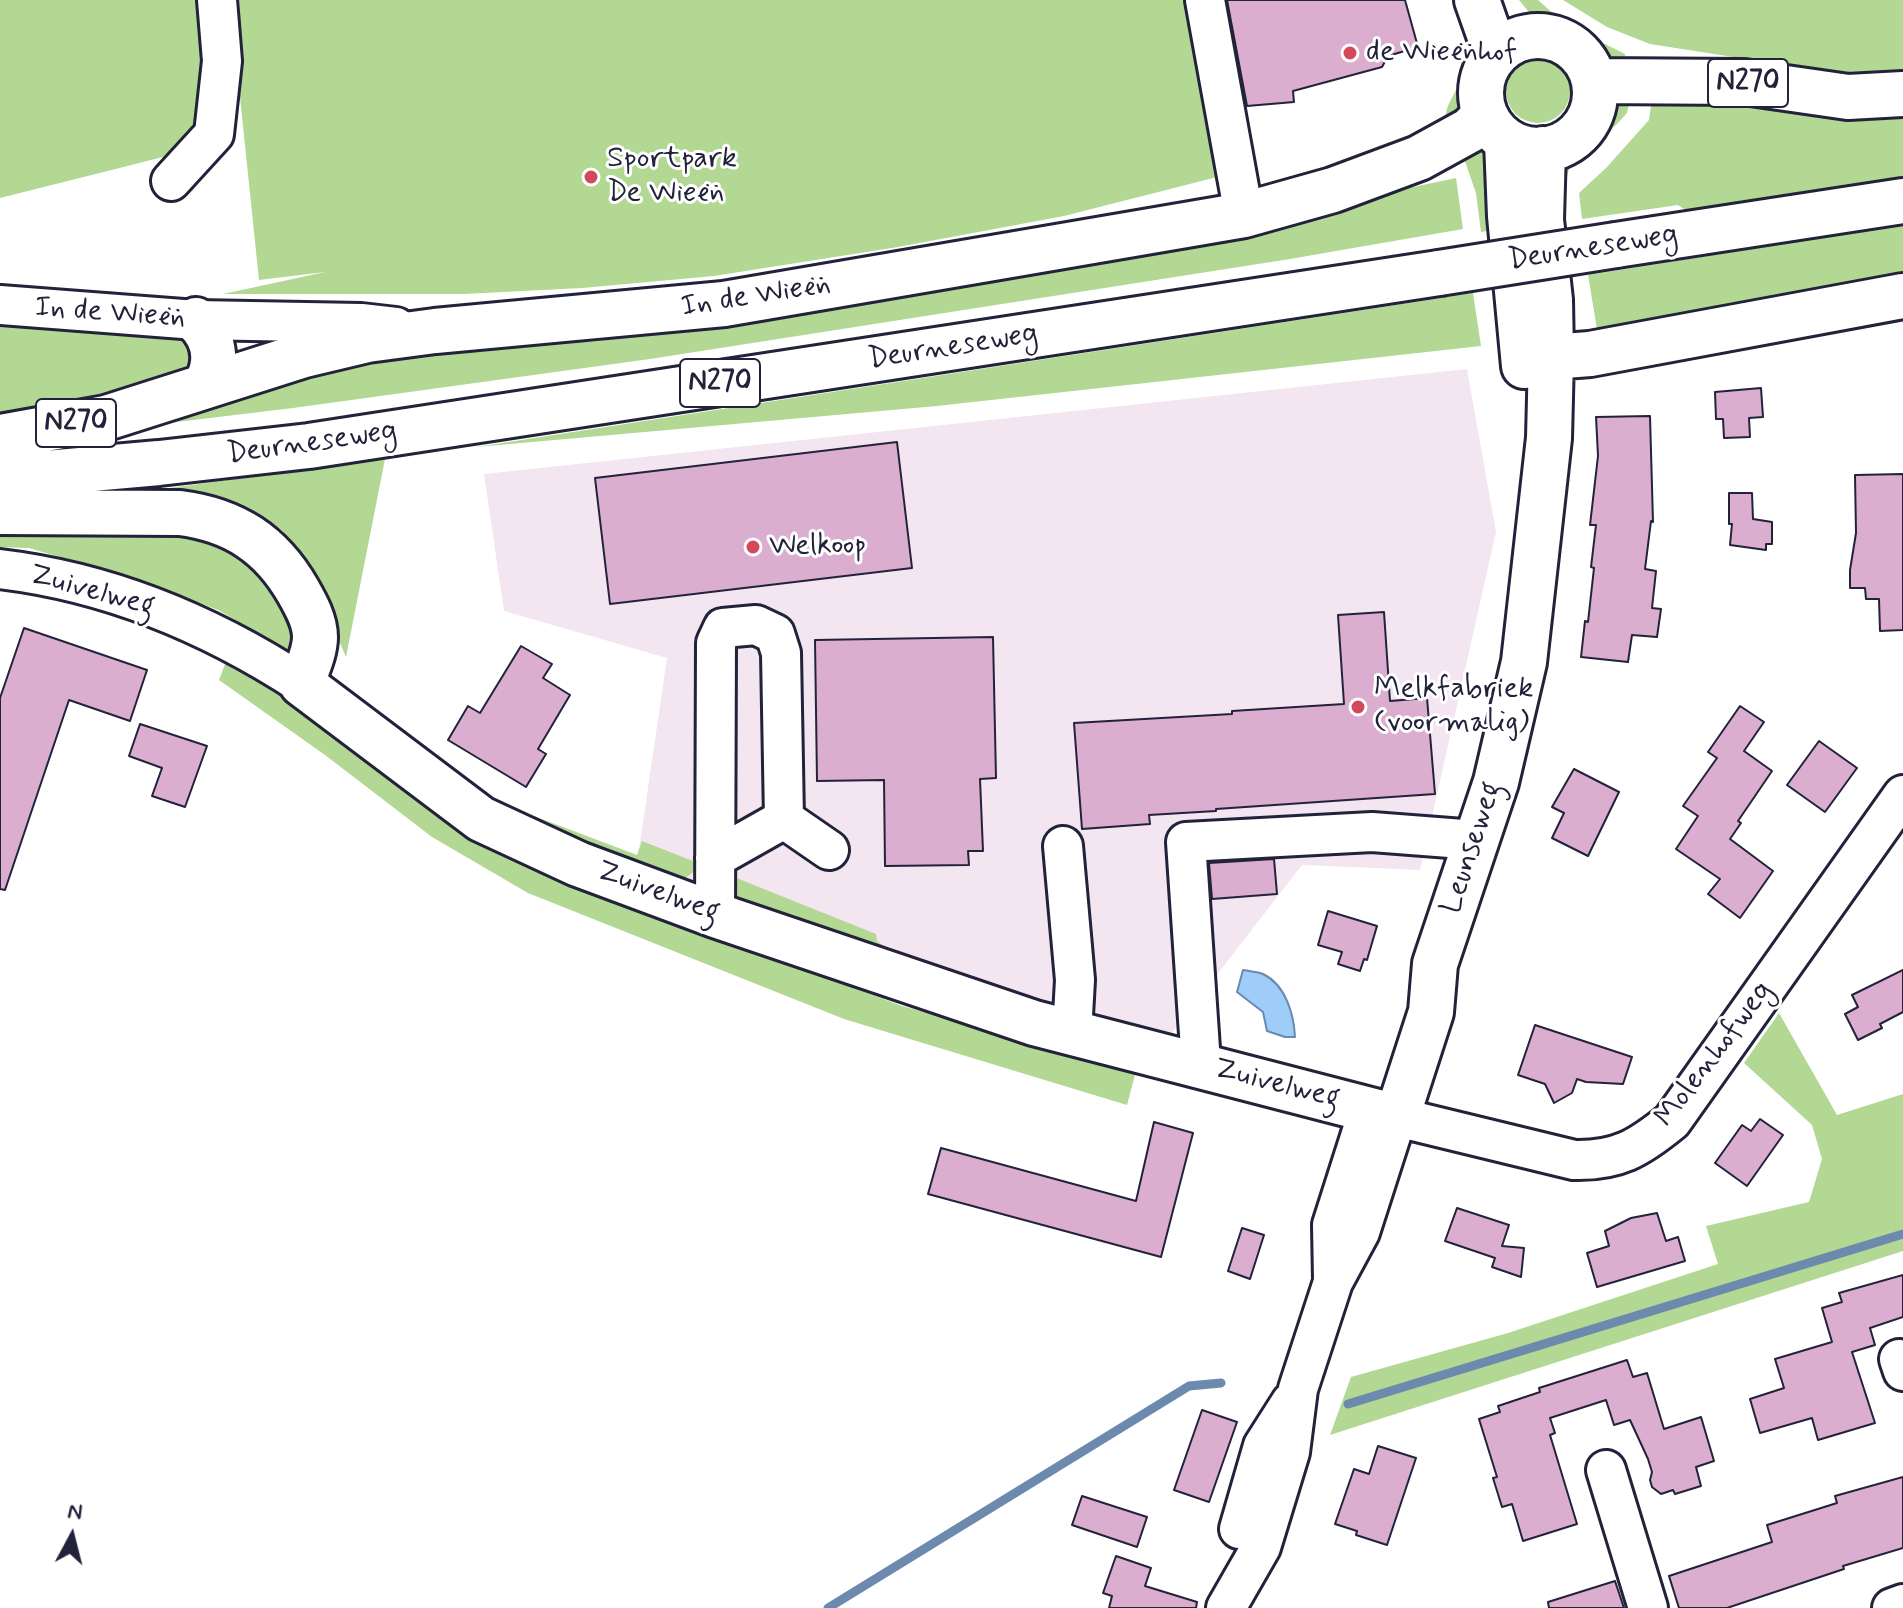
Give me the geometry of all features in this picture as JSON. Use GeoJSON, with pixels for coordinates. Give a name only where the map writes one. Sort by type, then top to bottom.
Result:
{"type":"FeatureCollection","features":[{"type":"Feature","properties":{"kind":"main road"},"geometry":{"type":"LineString","coordinates":[[1477,0],[1514,45]]}},
{"type":"Feature","properties":{"kind":"main road"},"geometry":{"type":"LineString","coordinates":[[1508,0],[1514,45]]}},
{"type":"Feature","properties":{"kind":"main road"},"geometry":{"type":"LineString","coordinates":[[1546,36],[1572,47],[1582,56],[1594,81],[1593,107],[1581,129],[1564,143],[1512,135],[1481,97],[1482,78],[1514,45],[1546,36]]}},
{"type":"Feature","properties":{"kind":"main road","name":"N270"},"geometry":{"type":"LineString","coordinates":[[1594,81],[1744,82],[1848,97],[1903,94]]}},
{"type":"Feature","properties":{"kind":"main road","name":"In de Wieën"},"geometry":{"type":"LineString","coordinates":[[435,331],[724,304],[1244,215],[1333,190],[1419,158],[1470,130],[1512,135]]}},
{"type":"Feature","properties":{"kind":"main road","name":"Leunseweg"},"geometry":{"type":"LineString","coordinates":[[1512,135],[1510,216],[1529,445],[1541,493]]}},
{"type":"Feature","properties":{"kind":"main road","name":"Leunseweg"},"geometry":{"type":"LineString","coordinates":[[1383,1113],[1431,1012],[1435,964],[1496,782],[1524,662],[1549,438],[1550,300],[1541,220],[1512,135]]}},
{"type":"Feature","properties":{"kind":"main road","name":"Deurneseweg"},"geometry":{"type":"LineString","coordinates":[[0,477],[309,446],[1903,201]]}},
{"type":"Feature","properties":{"kind":"main road"},"geometry":{"type":"LineString","coordinates":[[1521,324],[1534,344],[1551,357],[1590,354],[1903,296]]}},
{"type":"Feature","properties":{"kind":"main road"},"geometry":{"type":"LineString","coordinates":[[196,320],[208,335],[214,355],[206,384]]}},
{"type":"Feature","properties":{"kind":"main road","name":"N270"},"geometry":{"type":"LineString","coordinates":[[0,437],[106,418],[206,384],[352,343],[435,331]]}},
{"type":"Feature","properties":{"kind":"main road"},"geometry":{"type":"LineString","coordinates":[[0,512],[180,513],[225,523],[247,535],[274,555],[289,575],[313,624],[313,651],[302,684]]}},
{"type":"Feature","properties":{"kind":"main road","name":"Zuivelweg"},"geometry":{"type":"LineString","coordinates":[[302,684],[481,819],[578,864],[715,915],[1034,1023],[1383,1113]]}},
{"type":"Feature","properties":{"kind":"street"},"geometry":{"type":"LineString","coordinates":[[171,181],[214,134],[222,61],[217,0]]}},
{"type":"Feature","properties":{"kind":"street"},"geometry":{"type":"LineString","coordinates":[[1205,0],[1244,215]]}},
{"type":"Feature","properties":{"kind":"street","name":"In de Wieën"},"geometry":{"type":"LineString","coordinates":[[0,305],[196,320],[361,323],[435,331]]}},
{"type":"Feature","properties":{"kind":"street","name":"Zuivelweg"},"geometry":{"type":"LineString","coordinates":[[0,569],[86,584],[142,602],[207,630],[302,684]]}},
{"type":"Feature","properties":{"kind":"street"},"geometry":{"type":"LineString","coordinates":[[715,915],[716,643],[723,628],[756,625],[775,634],[781,653],[784,819]]}},
{"type":"Feature","properties":{"kind":"street","name":"Molenhofweg"},"geometry":{"type":"LineString","coordinates":[[1383,1113],[1574,1160],[1600,1161],[1625,1154],[1650,1139],[1672,1121],[1903,795]]}},
{"type":"Feature","properties":{"kind":"street"},"geometry":{"type":"LineString","coordinates":[[715,858],[784,819]]}},
{"type":"Feature","properties":{"kind":"street"},"geometry":{"type":"LineString","coordinates":[[784,819],[829,850]]}},
{"type":"Feature","properties":{"kind":"street"},"geometry":{"type":"LineString","coordinates":[[1194,1064],[1200,1049],[1186,842],[1372,832],[1476,840]]}},
{"type":"Feature","properties":{"kind":"street"},"geometry":{"type":"LineString","coordinates":[[1063,846],[1075,980],[1072,1033]]}},
{"type":"Feature","properties":{"kind":"street"},"geometry":{"type":"LineString","coordinates":[[1225,1608],[1236,1540],[1263,1446],[1298,1389],[1333,1282],[1360,1232],[1383,1113]]}},
{"type":"Feature","properties":{"kind":"street"},"geometry":{"type":"LineString","coordinates":[[1606,1470],[1648,1608]]}},
{"type":"Feature","properties":{"kind":"street"},"geometry":{"type":"LineString","coordinates":[[1892,1608],[1903,1604]]}},
{"type":"Feature","properties":{"kind":"shaded area"},"geometry":{"type":"Polygon","coordinates":[[[1467,369],[1496,532],[1420,870],[1302,865],[1171,1034],[903,964],[637,863],[667,658],[504,611],[484,474],[1467,369]]]}},
{"type":"Feature","properties":{"kind":"green space","name":"Sportpark De Wieën"},"geometry":{"type":"Polygon","coordinates":[[[0,0],[1196,0],[1229,174],[1064,216],[898,247],[714,276],[582,288],[464,294],[223,294],[325,272],[259,280],[238,78],[207,107],[179,153],[0,198],[0,0]]]}},
{"type":"Feature","properties":{"kind":"green space"},"geometry":{"type":"Polygon","coordinates":[[[1519,0],[1538,0],[1565,24],[1625,54],[1627,69],[1597,54],[1577,34],[1528,11],[1519,0]]]}},
{"type":"Feature","properties":{"kind":"green space"},"geometry":{"type":"Polygon","coordinates":[[[1563,0],[1903,0],[1903,80],[1887,81],[1650,44],[1607,27],[1563,0]]]}},
{"type":"Feature","properties":{"kind":"green space"},"geometry":{"type":"Polygon","coordinates":[[[1467,38],[1478,46],[1463,105],[1451,124],[1446,120],[1446,111],[1461,78],[1467,38]]]}},
{"type":"Feature","properties":{"kind":"green space"},"geometry":{"type":"Polygon","coordinates":[[[1538,59],[1556,65],[1564,73],[1570,91],[1564,109],[1556,117],[1538,123],[1520,117],[1512,109],[1506,91],[1512,73],[1520,65],[1538,59]]]}},
{"type":"Feature","properties":{"kind":"green space"},"geometry":{"type":"Polygon","coordinates":[[[1653,92],[1903,114],[1903,180],[1690,213],[1678,205],[1582,219],[1579,193],[1649,120],[1653,92]]]}},
{"type":"Feature","properties":{"kind":"green space"},"geometry":{"type":"Polygon","coordinates":[[[1631,93],[1627,113],[1569,169],[1561,198],[1563,219],[1551,222],[1561,169],[1575,149],[1598,130],[1610,94],[1631,93]]]}},
{"type":"Feature","properties":{"kind":"green space"},"geometry":{"type":"Polygon","coordinates":[[[1481,141],[1487,147],[1498,229],[1481,232],[1476,193],[1461,150],[1481,141]]]}},
{"type":"Feature","properties":{"kind":"green space"},"geometry":{"type":"Polygon","coordinates":[[[1456,178],[1463,229],[650,359],[85,433],[332,366],[484,346],[601,341],[629,330],[1267,218],[1456,178]]]}},
{"type":"Feature","properties":{"kind":"green space"},"geometry":{"type":"Polygon","coordinates":[[[1903,225],[1903,277],[1598,335],[1588,275],[1903,225]]]}},
{"type":"Feature","properties":{"kind":"green space"},"geometry":{"type":"Polygon","coordinates":[[[1473,293],[1481,346],[937,406],[476,447],[1473,293]]]}},
{"type":"Feature","properties":{"kind":"green space"},"geometry":{"type":"Polygon","coordinates":[[[0,319],[182,327],[198,361],[180,385],[0,422],[0,319]]]}},
{"type":"Feature","properties":{"kind":"green space"},"geometry":{"type":"Polygon","coordinates":[[[385,459],[346,657],[312,577],[282,530],[231,504],[162,489],[385,459]]]}},
{"type":"Feature","properties":{"kind":"green space"},"geometry":{"type":"Polygon","coordinates":[[[0,526],[190,528],[261,563],[299,624],[293,653],[218,610],[150,584],[29,548],[0,547],[0,526]]]}},
{"type":"Feature","properties":{"kind":"green space"},"geometry":{"type":"Polygon","coordinates":[[[228,656],[543,871],[902,1006],[1136,1071],[1127,1105],[844,1019],[528,893],[432,837],[325,755],[219,680],[228,656]]]}},
{"type":"Feature","properties":{"kind":"green space"},"geometry":{"type":"Polygon","coordinates":[[[534,816],[637,855],[642,841],[703,865],[684,879],[674,877],[534,821],[534,816]]]}},
{"type":"Feature","properties":{"kind":"green space"},"geometry":{"type":"Polygon","coordinates":[[[734,877],[876,934],[877,941],[884,946],[883,952],[740,901],[734,894],[734,877]]]}},
{"type":"Feature","properties":{"kind":"green space"},"geometry":{"type":"Polygon","coordinates":[[[1779,1013],[1837,1115],[1903,1094],[1903,1251],[1330,1435],[1351,1377],[1508,1333],[1718,1264],[1706,1226],[1809,1202],[1822,1159],[1812,1125],[1744,1063],[1779,1013]]]}},
{"type":"Feature","properties":{"kind":"water"},"geometry":{"type":"Polygon","coordinates":[[[1243,970],[1263,974],[1278,985],[1293,1019],[1295,1037],[1267,1031],[1263,1012],[1237,992],[1243,970]]]}},
{"type":"Feature","properties":{"kind":"building","name":"de Wieënhof"},"geometry":{"type":"Polygon","coordinates":[[[1227,0],[1405,0],[1418,47],[1388,56],[1382,67],[1293,91],[1294,102],[1247,106],[1227,0]]]}},
{"type":"Feature","properties":{"kind":"building"},"geometry":{"type":"Polygon","coordinates":[[[1761,388],[1763,417],[1749,418],[1750,437],[1724,438],[1723,419],[1716,419],[1715,392],[1761,388]]]}},
{"type":"Feature","properties":{"kind":"building"},"geometry":{"type":"Polygon","coordinates":[[[1650,416],[1653,522],[1645,569],[1656,571],[1652,608],[1661,609],[1657,637],[1632,635],[1628,662],[1581,657],[1594,568],[1591,567],[1596,525],[1590,525],[1598,456],[1596,417],[1650,416]]]}},
{"type":"Feature","properties":{"kind":"building"},"geometry":{"type":"Polygon","coordinates":[[[897,442],[912,568],[610,604],[595,478],[897,442]]]}},
{"type":"Feature","properties":{"kind":"building"},"geometry":{"type":"Polygon","coordinates":[[[1903,474],[1903,630],[1880,631],[1879,599],[1866,599],[1865,588],[1850,588],[1856,533],[1855,475],[1903,474]]]}},
{"type":"Feature","properties":{"kind":"building"},"geometry":{"type":"Polygon","coordinates":[[[1729,493],[1752,493],[1753,519],[1772,522],[1772,544],[1766,544],[1766,550],[1730,545],[1732,524],[1729,524],[1729,493]]]}},
{"type":"Feature","properties":{"kind":"building","name":"Melkfabriek (voormalig)"},"geometry":{"type":"Polygon","coordinates":[[[1384,612],[1390,701],[1427,698],[1435,794],[1149,815],[1150,824],[1082,829],[1074,723],[1344,704],[1338,615],[1384,612]]]}},
{"type":"Feature","properties":{"kind":"building"},"geometry":{"type":"Polygon","coordinates":[[[24,628],[147,670],[130,721],[69,700],[5,890],[0,889],[0,698],[24,628]]]}},
{"type":"Feature","properties":{"kind":"building"},"geometry":{"type":"Polygon","coordinates":[[[993,637],[996,778],[980,779],[983,851],[968,851],[969,865],[885,866],[884,780],[817,781],[815,640],[993,637]]]}},
{"type":"Feature","properties":{"kind":"building"},"geometry":{"type":"Polygon","coordinates":[[[521,646],[552,664],[543,678],[570,695],[538,749],[546,754],[526,787],[448,740],[468,706],[480,713],[521,646]]]}},
{"type":"Feature","properties":{"kind":"building"},"geometry":{"type":"Polygon","coordinates":[[[1740,706],[1764,722],[1744,751],[1772,771],[1738,821],[1741,823],[1730,839],[1773,871],[1740,918],[1708,894],[1720,879],[1676,849],[1698,816],[1683,806],[1717,758],[1708,752],[1740,706]]]}},
{"type":"Feature","properties":{"kind":"building"},"geometry":{"type":"Polygon","coordinates":[[[140,724],[207,746],[185,807],[152,796],[162,768],[129,756],[140,724]]]}},
{"type":"Feature","properties":{"kind":"building"},"geometry":{"type":"Polygon","coordinates":[[[1819,741],[1857,768],[1825,812],[1787,785],[1819,741]]]}},
{"type":"Feature","properties":{"kind":"building"},"geometry":{"type":"Polygon","coordinates":[[[1574,769],[1619,792],[1588,856],[1552,838],[1564,813],[1552,807],[1574,769]]]}},
{"type":"Feature","properties":{"kind":"building"},"geometry":{"type":"Polygon","coordinates":[[[1274,859],[1277,894],[1212,899],[1209,863],[1274,859]]]}},
{"type":"Feature","properties":{"kind":"building"},"geometry":{"type":"Polygon","coordinates":[[[1328,911],[1377,926],[1367,960],[1364,959],[1360,971],[1338,964],[1342,952],[1318,945],[1328,911]]]}},
{"type":"Feature","properties":{"kind":"building"},"geometry":{"type":"Polygon","coordinates":[[[1903,970],[1903,1012],[1880,1024],[1882,1028],[1858,1040],[1845,1014],[1858,1007],[1852,995],[1903,970]]]}},
{"type":"Feature","properties":{"kind":"building"},"geometry":{"type":"Polygon","coordinates":[[[1535,1025],[1632,1057],[1623,1084],[1577,1079],[1572,1093],[1554,1103],[1545,1084],[1518,1075],[1535,1025]]]}},
{"type":"Feature","properties":{"kind":"building"},"geometry":{"type":"Polygon","coordinates":[[[1760,1119],[1783,1135],[1747,1186],[1715,1163],[1742,1125],[1751,1131],[1760,1119]]]}},
{"type":"Feature","properties":{"kind":"building"},"geometry":{"type":"Polygon","coordinates":[[[1154,1122],[1193,1133],[1161,1257],[928,1194],[941,1148],[1136,1201],[1154,1122]]]}},
{"type":"Feature","properties":{"kind":"building"},"geometry":{"type":"Polygon","coordinates":[[[1457,1208],[1509,1225],[1502,1246],[1524,1248],[1521,1277],[1492,1267],[1495,1258],[1445,1241],[1457,1208]]]}},
{"type":"Feature","properties":{"kind":"building"},"geometry":{"type":"Polygon","coordinates":[[[1657,1213],[1666,1241],[1678,1237],[1685,1261],[1597,1287],[1587,1253],[1609,1246],[1605,1231],[1631,1218],[1657,1213]]]}},
{"type":"Feature","properties":{"kind":"building"},"geometry":{"type":"Polygon","coordinates":[[[1242,1228],[1264,1235],[1250,1279],[1228,1271],[1242,1228]]]}},
{"type":"Feature","properties":{"kind":"building"},"geometry":{"type":"Polygon","coordinates":[[[1903,1275],[1903,1317],[1870,1328],[1875,1345],[1852,1352],[1875,1423],[1818,1440],[1812,1418],[1760,1433],[1750,1399],[1784,1388],[1775,1359],[1832,1342],[1822,1308],[1842,1302],[1839,1293],[1903,1275]]]}},
{"type":"Feature","properties":{"kind":"building"},"geometry":{"type":"Polygon","coordinates":[[[1627,1360],[1633,1377],[1647,1373],[1664,1429],[1701,1417],[1714,1461],[1696,1467],[1701,1486],[1675,1494],[1673,1490],[1661,1494],[1652,1487],[1648,1459],[1630,1420],[1614,1425],[1606,1400],[1550,1418],[1555,1433],[1550,1435],[1577,1524],[1523,1541],[1512,1504],[1502,1507],[1493,1478],[1497,1477],[1479,1419],[1500,1412],[1498,1406],[1540,1392],[1539,1388],[1627,1360]]]}},
{"type":"Feature","properties":{"kind":"building"},"geometry":{"type":"Polygon","coordinates":[[[1202,1410],[1237,1422],[1209,1502],[1174,1490],[1202,1410]]]}},
{"type":"Feature","properties":{"kind":"building"},"geometry":{"type":"Polygon","coordinates":[[[1378,1446],[1416,1458],[1387,1545],[1335,1524],[1354,1469],[1369,1474],[1378,1446]]]}},
{"type":"Feature","properties":{"kind":"building"},"geometry":{"type":"Polygon","coordinates":[[[1903,1477],[1903,1548],[1727,1608],[1679,1608],[1669,1576],[1772,1542],[1767,1525],[1837,1503],[1835,1496],[1903,1477]]]}},
{"type":"Feature","properties":{"kind":"building"},"geometry":{"type":"Polygon","coordinates":[[[1082,1496],[1147,1517],[1137,1547],[1072,1525],[1082,1496]]]}},
{"type":"Feature","properties":{"kind":"building"},"geometry":{"type":"Polygon","coordinates":[[[1116,1556],[1151,1568],[1145,1586],[1197,1602],[1196,1608],[1109,1608],[1112,1596],[1103,1593],[1116,1556]]]}},
{"type":"Feature","properties":{"kind":"building"},"geometry":{"type":"Polygon","coordinates":[[[1615,1581],[1624,1608],[1549,1608],[1548,1602],[1615,1581]]]}},
{"type":"Feature","properties":{"kind":"waterway"},"geometry":{"type":"LineString","coordinates":[[1348,1404],[1903,1234]]}},
{"type":"Feature","properties":{"kind":"waterway"},"geometry":{"type":"LineString","coordinates":[[828,1608],[1189,1386],[1221,1383]]}},
{"type":"Feature","properties":{"kind":"place","name":"de Wieënhof"},"geometry":{"type":"Point","coordinates":[1350,53]}},
{"type":"Feature","properties":{"kind":"place","name":"Sportpark De Wieën"},"geometry":{"type":"Point","coordinates":[591,177]}},
{"type":"Feature","properties":{"kind":"place","name":"Welkoop"},"geometry":{"type":"Point","coordinates":[753,547]}},
{"type":"Feature","properties":{"kind":"place","name":"Melkfabriek (voormalig)"},"geometry":{"type":"Point","coordinates":[1358,707]}}]}
